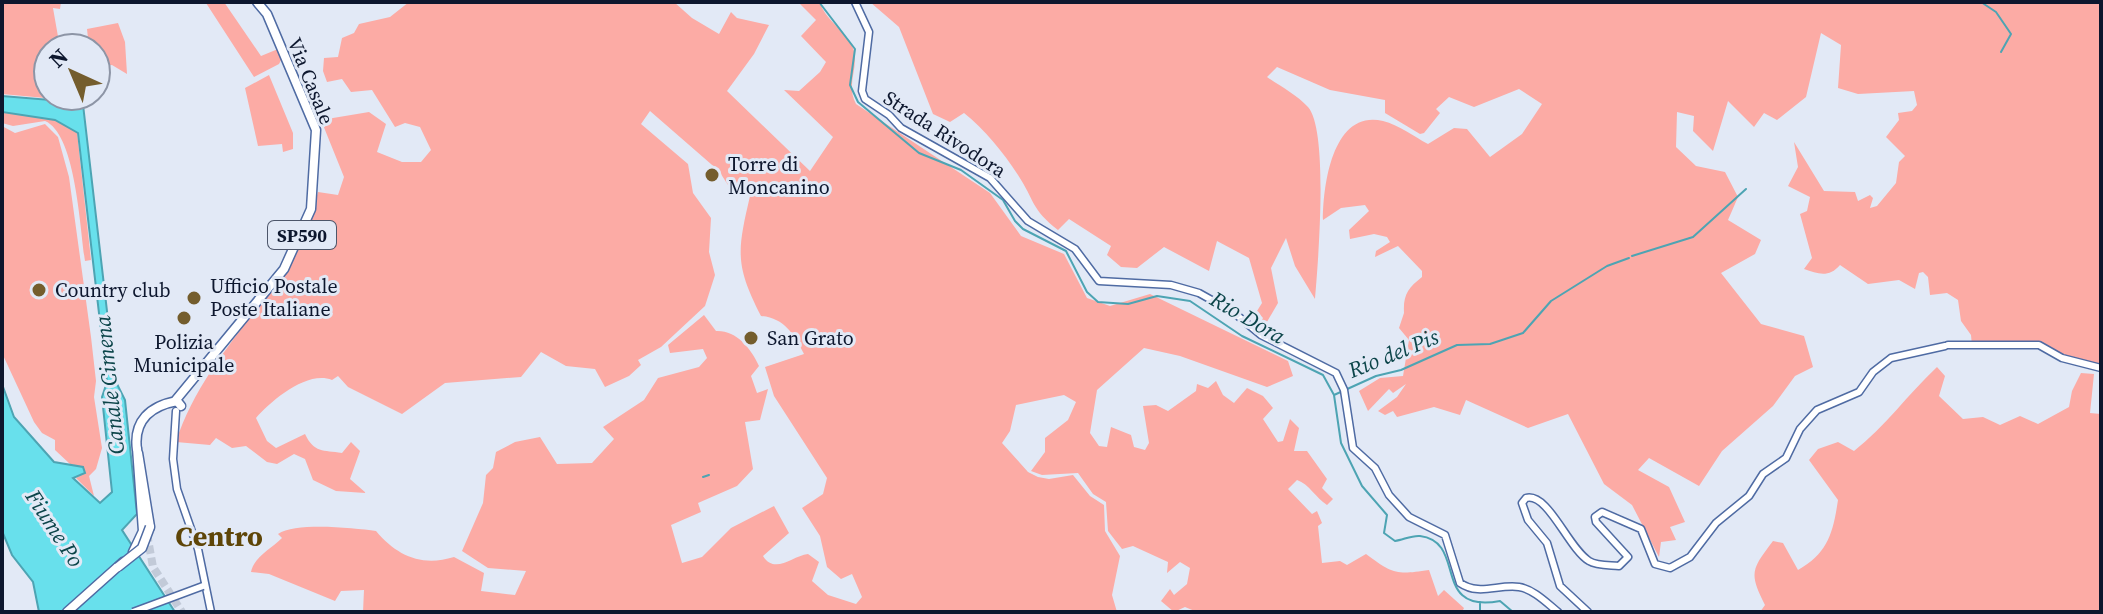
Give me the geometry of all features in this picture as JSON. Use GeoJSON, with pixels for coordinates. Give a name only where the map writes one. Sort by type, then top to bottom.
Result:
{"type":"FeatureCollection","features":[{"type":"Feature","properties":{"kind":"main road","name":"Via Casale"},"geometry":{"type":"LineString","coordinates":[[174,406],[284,269],[304,231],[314,191],[316,130],[267,14],[257,2]]}},
{"type":"Feature","properties":{"kind":"main road"},"geometry":{"type":"LineString","coordinates":[[118,567],[141,540],[139,425],[155,408],[174,406]]}},
{"type":"Feature","properties":{"kind":"main road"},"geometry":{"type":"LineString","coordinates":[[67,612],[142,548],[148,528],[144,474],[137,448]]}},
{"type":"Feature","properties":{"kind":"street","name":"Strada Rivodora"},"geometry":{"type":"LineString","coordinates":[[855,2],[869,32],[862,91],[865,99],[889,115],[901,128],[990,178],[1028,221],[1075,249],[1099,281],[1171,285],[1199,293],[1233,312],[1261,335],[1336,373],[1345,391],[1351,440],[1357,452],[1375,468],[1389,495],[1409,517],[1445,535],[1460,583],[1484,590],[1516,586],[1528,589],[1558,612]]}},
{"type":"Feature","properties":{"kind":"street"},"geometry":{"type":"LineString","coordinates":[[1588,612],[1560,586],[1547,543],[1525,514],[1522,503],[1526,498],[1536,498],[1548,507],[1571,545],[1595,564],[1619,566],[1628,557],[1596,522],[1596,515],[1602,512],[1641,529],[1655,564],[1670,568],[1683,564],[1716,523],[1749,496],[1763,474],[1786,458],[1811,415],[1859,392],[1873,372],[1891,358],[1944,345],[2039,345],[2062,358],[2101,368]]}},
{"type":"Feature","properties":{"kind":"street","name":"SP590"},"geometry":{"type":"LineString","coordinates":[[174,406],[173,459],[177,489],[198,549],[203,586],[211,612]]}},
{"type":"Feature","properties":{"kind":"street"},"geometry":{"type":"LineString","coordinates":[[133,612],[203,586]]}},
{"type":"Feature","properties":{"kind":"shaded area"},"geometry":{"type":"Polygon","coordinates":[[[2,2],[61,2],[60,9],[53,8],[57,32],[32,32],[32,97],[2,94],[2,2]]]}},
{"type":"Feature","properties":{"kind":"shaded area"},"geometry":{"type":"Polygon","coordinates":[[[224,2],[261,56],[278,49],[282,58],[279,64],[254,77],[206,3],[224,2]]]}},
{"type":"Feature","properties":{"kind":"shaded area"},"geometry":{"type":"Polygon","coordinates":[[[409,2],[674,2],[692,18],[719,34],[731,12],[737,18],[769,25],[754,54],[727,91],[810,171],[833,137],[784,90],[799,91],[820,72],[826,62],[801,36],[816,20],[798,2],[820,2],[853,48],[852,89],[856,104],[990,193],[1021,236],[1064,254],[1087,298],[1110,306],[1150,294],[1288,361],[1293,376],[1267,387],[1180,356],[1144,348],[1097,390],[1090,433],[1099,446],[1107,447],[1111,427],[1131,435],[1134,447],[1145,450],[1149,443],[1143,406],[1156,405],[1168,411],[1196,391],[1197,384],[1208,388],[1216,381],[1223,395],[1234,403],[1247,388],[1263,396],[1273,408],[1263,419],[1278,442],[1283,441],[1290,419],[1299,428],[1294,451],[1307,451],[1327,479],[1322,488],[1333,499],[1327,505],[1297,480],[1288,489],[1312,514],[1317,511],[1322,523],[1318,526],[1322,563],[1340,561],[1347,565],[1366,554],[1395,571],[1429,570],[1438,596],[1444,590],[1464,608],[1462,612],[1197,612],[1185,607],[1174,612],[1161,601],[1170,589],[1174,595],[1187,584],[1190,568],[1180,562],[1167,573],[1168,562],[1133,546],[1122,549],[1108,531],[1106,502],[1093,494],[1078,473],[1042,475],[1031,471],[1045,452],[1045,438],[1068,420],[1076,402],[1064,395],[1016,405],[1010,431],[1002,443],[1028,472],[1049,479],[1073,475],[1090,496],[1104,505],[1105,531],[1120,556],[1112,595],[1117,612],[363,612],[364,590],[341,591],[335,601],[269,574],[251,572],[259,558],[282,538],[278,534],[286,530],[311,527],[354,529],[376,531],[401,553],[421,560],[454,557],[484,573],[481,591],[515,595],[526,571],[488,568],[462,551],[483,503],[486,475],[493,468],[496,452],[515,442],[540,437],[557,464],[592,463],[614,439],[603,427],[644,400],[658,378],[699,367],[707,358],[703,349],[670,353],[668,345],[704,315],[716,331],[736,337],[747,347],[759,366],[751,376],[757,393],[768,389],[760,420],[745,422],[753,469],[737,486],[698,503],[701,512],[671,525],[682,563],[702,557],[731,528],[774,506],[789,533],[763,556],[778,564],[808,554],[819,562],[812,581],[828,595],[856,604],[862,597],[852,574],[841,579],[827,567],[820,536],[802,508],[823,494],[827,478],[774,396],[765,367],[804,354],[787,328],[776,320],[761,316],[746,284],[741,245],[750,196],[733,193],[719,171],[650,111],[641,124],[688,164],[693,193],[711,218],[709,252],[715,275],[705,306],[661,347],[638,360],[641,365],[629,376],[605,387],[595,369],[566,366],[541,352],[521,377],[445,383],[402,414],[348,387],[338,376],[332,380],[322,378],[301,383],[271,403],[256,418],[267,441],[276,448],[305,434],[312,445],[324,451],[342,453],[351,442],[360,451],[350,479],[366,493],[336,491],[313,480],[305,459],[294,454],[277,464],[267,462],[246,446],[232,448],[216,438],[210,445],[176,442],[207,377],[289,259],[306,227],[318,192],[338,195],[344,177],[321,120],[369,112],[386,124],[377,152],[402,162],[421,162],[431,150],[420,127],[405,123],[395,127],[372,90],[351,92],[342,79],[327,82],[323,71],[324,58],[338,57],[342,38],[354,33],[359,24],[390,17],[409,2]]]}},
{"type":"Feature","properties":{"kind":"shaded area"},"geometry":{"type":"Polygon","coordinates":[[[870,2],[2101,2],[2101,364],[2073,359],[2037,341],[1972,346],[1971,335],[1961,321],[1958,300],[1947,293],[1930,295],[1928,277],[1923,272],[1919,273],[1915,289],[1899,280],[1868,284],[1840,265],[1827,273],[1804,269],[1812,258],[1800,214],[1807,211],[1810,197],[1788,186],[1798,167],[1794,142],[1824,191],[1855,192],[1858,201],[1870,195],[1873,198],[1870,208],[1877,206],[1896,183],[1899,162],[1905,156],[1886,137],[1899,120],[1898,113],[1912,111],[1917,105],[1914,91],[1858,94],[1838,88],[1841,45],[1821,33],[1806,97],[1777,120],[1764,113],[1754,127],[1728,101],[1713,151],[1693,131],[1694,116],[1677,112],[1676,147],[1696,166],[1725,172],[1738,197],[1728,220],[1761,240],[1755,254],[1721,273],[1761,324],[1804,336],[1813,367],[1795,376],[1773,406],[1722,451],[1699,486],[1649,458],[1638,470],[1669,487],[1685,522],[1670,527],[1676,540],[1661,542],[1659,557],[1632,505],[1604,484],[1568,414],[1528,428],[1466,400],[1460,415],[1434,407],[1397,417],[1393,411],[1385,415],[1378,411],[1397,397],[1406,384],[1393,393],[1389,389],[1368,411],[1359,391],[1380,378],[1403,376],[1409,340],[1399,328],[1404,301],[1410,288],[1422,277],[1422,271],[1398,246],[1375,257],[1376,251],[1390,242],[1387,237],[1374,234],[1350,239],[1349,230],[1369,211],[1365,205],[1341,208],[1323,220],[1329,171],[1342,138],[1352,127],[1366,120],[1389,123],[1428,144],[1454,128],[1467,129],[1490,157],[1522,134],[1542,104],[1519,89],[1474,107],[1449,97],[1436,109],[1440,113],[1420,134],[1385,113],[1385,100],[1330,90],[1277,67],[1267,77],[1304,103],[1314,121],[1320,169],[1318,257],[1315,299],[1295,266],[1286,238],[1271,268],[1278,303],[1261,332],[1257,329],[1263,318],[1257,311],[1262,303],[1249,258],[1217,241],[1209,271],[1164,247],[1137,268],[1121,267],[1107,255],[1111,246],[1069,219],[1058,230],[1049,223],[1006,158],[971,119],[964,113],[950,122],[933,114],[899,27],[870,2]]]}},
{"type":"Feature","properties":{"kind":"shaded area"},"geometry":{"type":"Polygon","coordinates":[[[118,23],[125,42],[127,74],[112,65],[112,32],[87,32],[87,29],[118,23]]]}},
{"type":"Feature","properties":{"kind":"shaded area"},"geometry":{"type":"Polygon","coordinates":[[[269,75],[293,133],[293,149],[283,152],[282,144],[258,146],[245,88],[269,75]]]}},
{"type":"Feature","properties":{"kind":"shaded area"},"geometry":{"type":"Polygon","coordinates":[[[2,112],[55,120],[77,132],[91,260],[85,261],[75,184],[64,144],[55,129],[45,121],[13,126],[2,123],[2,112]]]}},
{"type":"Feature","properties":{"kind":"shaded area"},"geometry":{"type":"Polygon","coordinates":[[[45,124],[58,137],[69,177],[91,337],[96,381],[94,397],[102,448],[96,469],[89,476],[94,496],[76,478],[85,473],[83,467],[70,464],[55,450],[55,440],[42,433],[34,422],[2,353],[2,126],[15,133],[45,124]]]}},
{"type":"Feature","properties":{"kind":"shaded area"},"geometry":{"type":"Polygon","coordinates":[[[1937,367],[1945,376],[1939,396],[1963,419],[1983,417],[2000,425],[2020,416],[2038,424],[2069,407],[2072,391],[2081,373],[2094,374],[2090,413],[2101,414],[2101,612],[1760,612],[1765,605],[1756,586],[1755,572],[1773,541],[1783,543],[1798,570],[1823,549],[1831,532],[1838,500],[1809,460],[1818,449],[1838,442],[1854,451],[1937,367]]]}},
{"type":"Feature","properties":{"kind":"water"},"geometry":{"type":"Polygon","coordinates":[[[2,96],[32,98],[32,112],[84,112],[115,380],[125,400],[137,514],[122,530],[175,612],[39,612],[33,582],[12,555],[2,531],[2,384],[14,417],[54,462],[83,467],[85,473],[73,478],[100,503],[112,492],[102,397],[107,382],[78,133],[55,120],[2,112],[2,96]]]}},
{"type":"Feature","properties":{"kind":"waterway","name":"Rio Dora"},"geometry":{"type":"LineString","coordinates":[[819,2],[855,49],[850,85],[858,102],[919,153],[961,170],[1003,200],[1023,229],[1066,251],[1087,292],[1098,302],[1128,304],[1157,296],[1190,301],[1242,336],[1323,375],[1334,395],[1341,443],[1362,486],[1387,515],[1384,533],[1395,541],[1417,536],[1434,541],[1443,551],[1457,588],[1465,597],[1478,602],[1500,601],[1513,612]]}},
{"type":"Feature","properties":{"kind":"waterway"},"geometry":{"type":"LineString","coordinates":[[1981,2],[1996,12],[2011,34],[2001,52]]}},
{"type":"Feature","properties":{"kind":"waterway"},"geometry":{"type":"LineString","coordinates":[[1632,256],[1693,237],[1746,189]]}},
{"type":"Feature","properties":{"kind":"waterway","name":"Rio del Pis"},"geometry":{"type":"LineString","coordinates":[[1334,395],[1457,345],[1490,344],[1523,333],[1551,301],[1607,266],[1629,258]]}},
{"type":"Feature","properties":{"kind":"waterway"},"geometry":{"type":"LineString","coordinates":[[703,477],[709,475]]}},
{"type":"Feature","properties":{"kind":"waterway"},"geometry":{"type":"LineString","coordinates":[[1480,602],[1480,612]]}},
{"type":"Feature","properties":{"kind":"tunnel"},"geometry":{"type":"LineString","coordinates":[[147,534],[153,567],[182,612]]}},
{"type":"Feature","properties":{"kind":"place","name":"Torre di Moncanino"},"geometry":{"type":"Point","coordinates":[712,175]}},
{"type":"Feature","properties":{"kind":"place","name":"Country club"},"geometry":{"type":"Point","coordinates":[39,290]}},
{"type":"Feature","properties":{"kind":"place","name":"Ufficio Postale Poste Italiane"},"geometry":{"type":"Point","coordinates":[194,298]}},
{"type":"Feature","properties":{"kind":"place","name":"Polizia Municipale"},"geometry":{"type":"Point","coordinates":[184,318]}},
{"type":"Feature","properties":{"kind":"place","name":"San Grato"},"geometry":{"type":"Point","coordinates":[751,338]}},
{"type":"Feature","properties":{"kind":"district","name":"Centro"},"geometry":{"type":"Point","coordinates":[219,536]}},
{"type":"Feature","properties":{"kind":"water label","name":"Canale Cimena"},"geometry":{"type":"Point","coordinates":[109,385]}},
{"type":"Feature","properties":{"kind":"water label","name":"Fiume Po"},"geometry":{"type":"Point","coordinates":[55,528]}}]}
